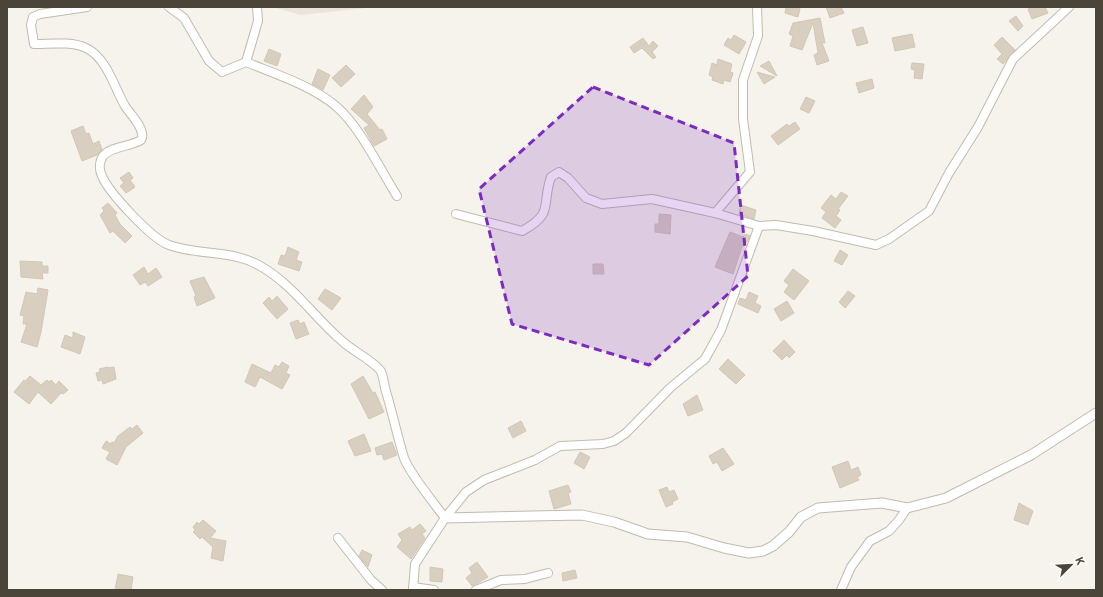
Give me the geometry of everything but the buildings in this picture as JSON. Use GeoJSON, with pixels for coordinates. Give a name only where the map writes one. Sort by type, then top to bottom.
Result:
{"type":"FeatureCollection","features":[{"type":"Feature","properties":{"kind":"street"},"geometry":{"type":"LineString","coordinates":[[87,7],[33,16],[31,25],[34,44],[73,45],[85,48],[95,54],[105,66],[125,106],[139,125],[142,134],[141,140],[133,145],[109,151],[102,157],[99,166],[101,175],[106,184],[157,239],[168,245],[222,253],[244,258],[261,266],[278,278],[300,298],[341,340],[381,371],[405,459],[445,518]]}},
{"type":"Feature","properties":{"kind":"street"},"geometry":{"type":"LineString","coordinates":[[169,7],[184,18],[209,62],[222,72],[246,62],[302,85],[336,106],[351,122],[397,196]]}},
{"type":"Feature","properties":{"kind":"street"},"geometry":{"type":"LineString","coordinates":[[246,62],[258,21],[257,7]]}},
{"type":"Feature","properties":{"kind":"street"},"geometry":{"type":"LineString","coordinates":[[715,213],[750,172],[743,119],[743,80],[758,36],[757,7]]}},
{"type":"Feature","properties":{"kind":"street"},"geometry":{"type":"LineString","coordinates":[[456,214],[522,231],[536,223],[544,212],[551,176],[559,172],[568,178],[586,198],[602,204],[652,199],[715,213],[759,226],[776,225],[876,244],[889,239],[929,211],[949,173],[978,127],[1013,59],[1069,7]]}},
{"type":"Feature","properties":{"kind":"street"},"geometry":{"type":"LineString","coordinates":[[434,590],[414,588],[416,564],[445,518],[466,492],[484,480],[535,460],[560,446],[603,444],[614,441],[626,433],[670,388],[705,359],[721,330],[759,226]]}},
{"type":"Feature","properties":{"kind":"street"},"geometry":{"type":"LineString","coordinates":[[445,518],[582,515],[614,522],[648,534],[687,536],[724,548],[749,553],[763,551],[773,546],[789,532],[801,516],[818,508],[882,503],[907,508],[946,498],[1031,455],[1096,413]]}},
{"type":"Feature","properties":{"kind":"street"},"geometry":{"type":"LineString","coordinates":[[841,590],[851,567],[870,541],[889,530],[899,520],[907,508]]}},
{"type":"Feature","properties":{"kind":"street"},"geometry":{"type":"LineString","coordinates":[[338,538],[371,580],[382,590]]}},
{"type":"Feature","properties":{"kind":"street"},"geometry":{"type":"LineString","coordinates":[[476,590],[502,580],[526,579],[548,573]]}},
{"type":"Feature","properties":{"kind":"highlighted area"},"geometry":{"type":"Polygon","coordinates":[[[593,87],[734,143],[748,276],[649,365],[512,324],[479,189],[593,87]]]}},
{"type":"Feature","properties":{"kind":"shaded area"},"geometry":{"type":"Polygon","coordinates":[[[272,7],[375,7],[301,15],[272,7]]]}}]}
